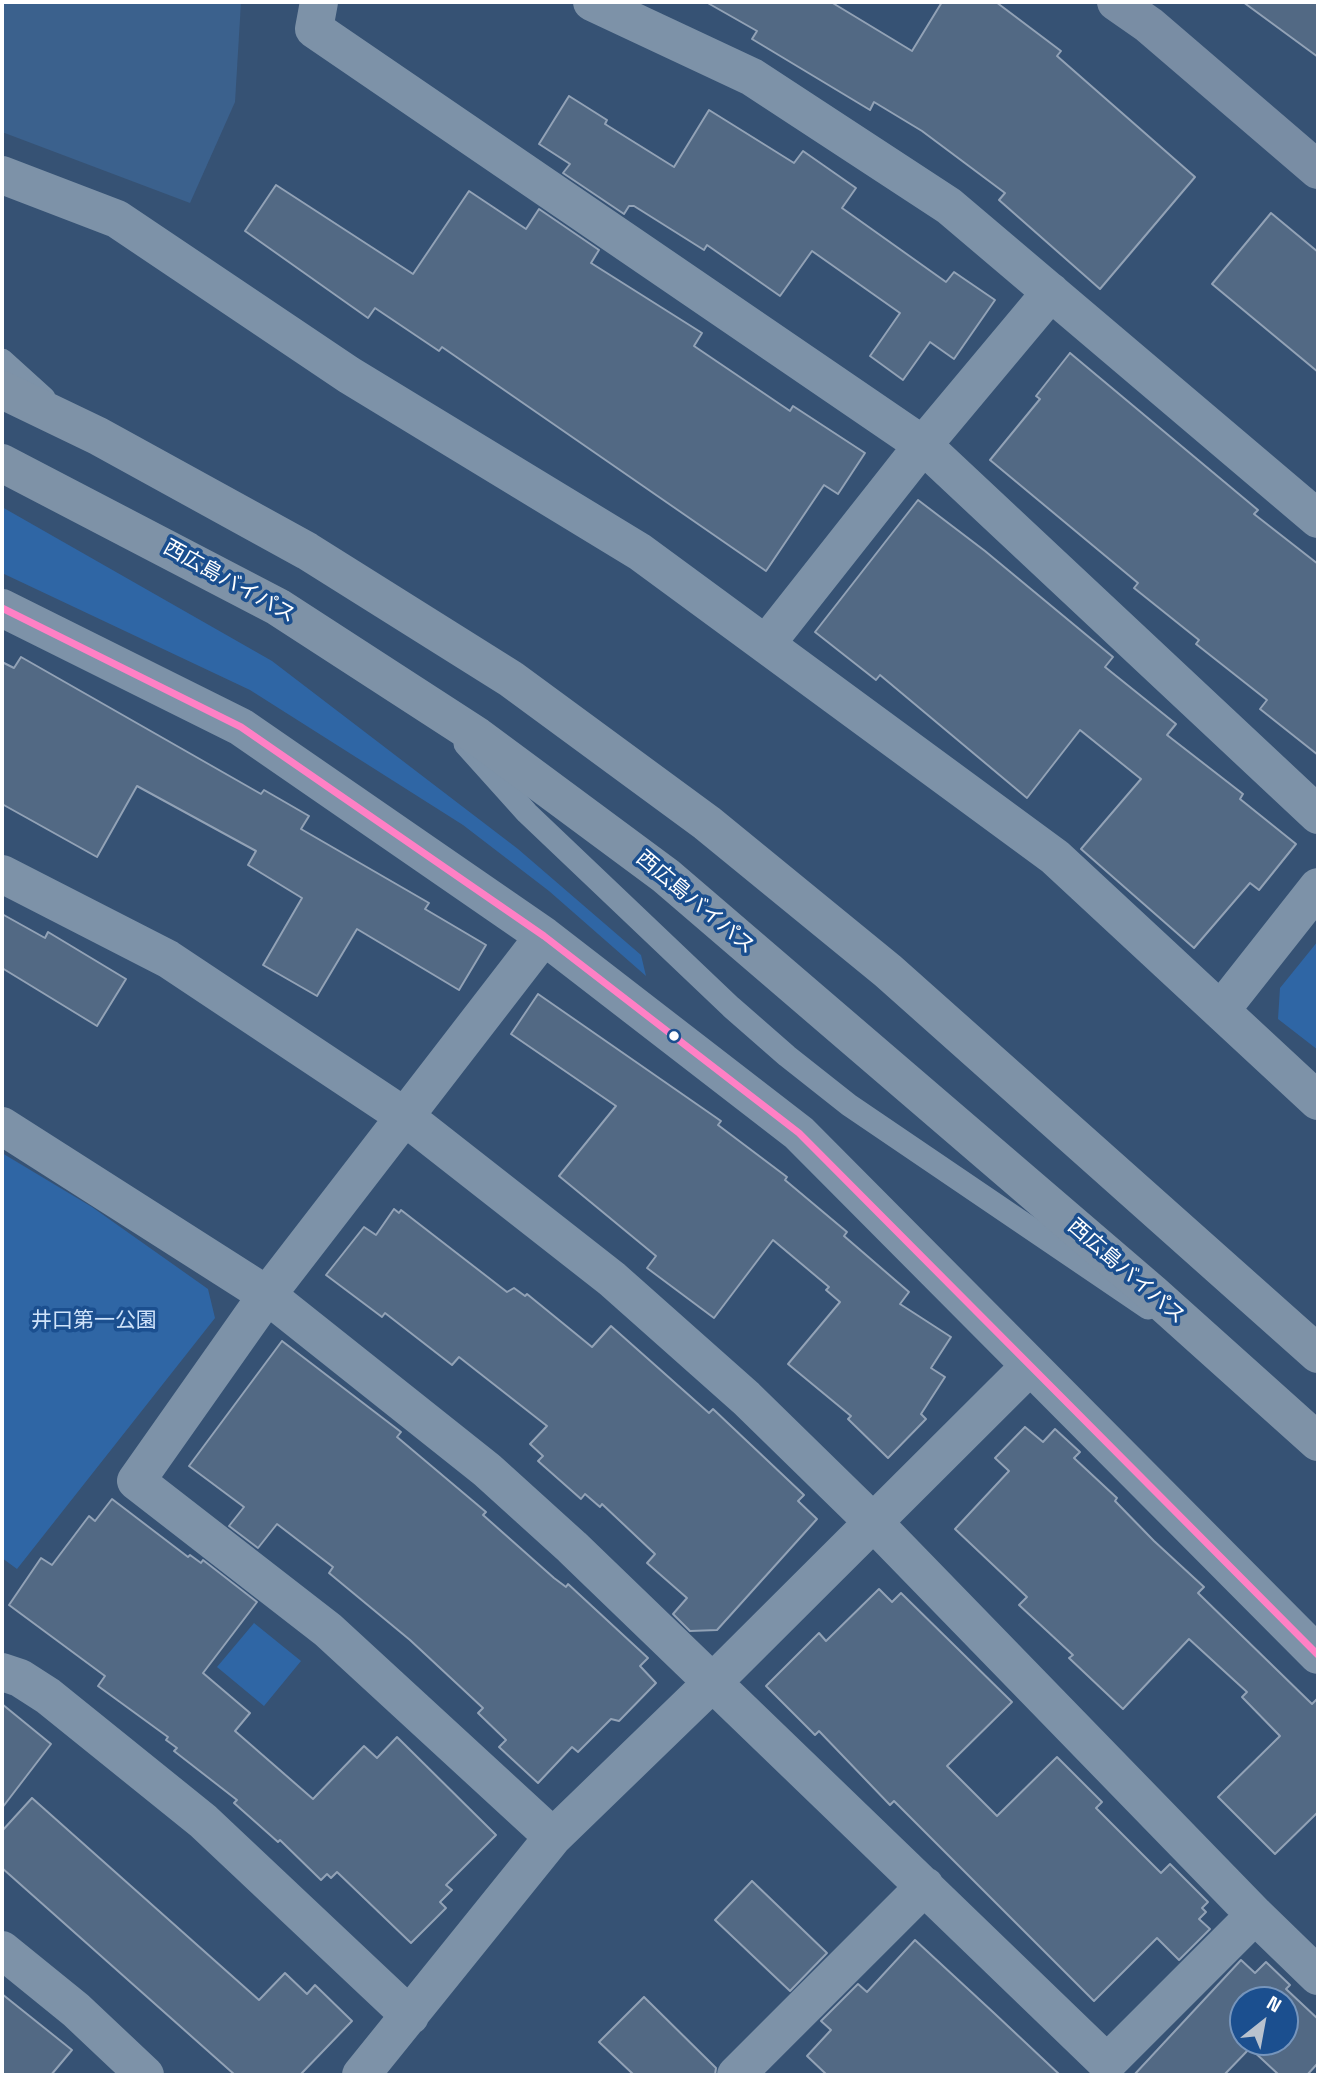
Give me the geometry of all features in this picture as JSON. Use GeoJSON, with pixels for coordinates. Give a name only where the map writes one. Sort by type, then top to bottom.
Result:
{"type":"FeatureCollection","features":[{"type":"Feature","properties":{"kind":"highway"},"geometry":{"type":"LineString","coordinates":[[2,390],[74,425],[307,551],[499,672],[707,823],[888,971],[1318,1354]]}},
{"type":"Feature","properties":{"kind":"highway","name":"西広島バイパス"},"geometry":{"type":"LineString","coordinates":[[2,463],[278,607],[477,736],[666,876],[1318,1442]]}},
{"type":"Feature","properties":{"kind":"street"},"geometry":{"type":"LineString","coordinates":[[319,2],[314,29],[923,446],[1318,816]]}},
{"type":"Feature","properties":{"kind":"street"},"geometry":{"type":"LineString","coordinates":[[592,2],[752,77],[949,206],[1317,514]]}},
{"type":"Feature","properties":{"kind":"street"},"geometry":{"type":"LineString","coordinates":[[1116,2],[1149,25],[1318,170]]}},
{"type":"Feature","properties":{"kind":"street"},"geometry":{"type":"LineString","coordinates":[[2,175],[117,219],[349,375],[640,552],[1055,857],[1318,1101]]}},
{"type":"Feature","properties":{"kind":"street"},"geometry":{"type":"LineString","coordinates":[[766,644],[923,446],[1051,292]]}},
{"type":"Feature","properties":{"kind":"street"},"geometry":{"type":"LineString","coordinates":[[2,608],[242,727],[544,936],[799,1133],[1318,1655]]}},
{"type":"Feature","properties":{"kind":"street"},"geometry":{"type":"LineString","coordinates":[[2,874],[168,958],[404,1116],[612,1279],[746,1398],[874,1523],[1255,1915],[1318,1976]]}},
{"type":"Feature","properties":{"kind":"street"},"geometry":{"type":"LineString","coordinates":[[1220,1010],[1318,887]]}},
{"type":"Feature","properties":{"kind":"street"},"geometry":{"type":"LineString","coordinates":[[544,936],[267,1295],[136,1481],[328,1630],[553,1837]]}},
{"type":"Feature","properties":{"kind":"street"},"geometry":{"type":"LineString","coordinates":[[2,1126],[267,1295],[487,1470],[713,1682],[1107,2063],[1255,1915]]}},
{"type":"Feature","properties":{"kind":"street"},"geometry":{"type":"LineString","coordinates":[[362,2075],[553,1837],[713,1682],[1030,1366]]}},
{"type":"Feature","properties":{"kind":"street"},"geometry":{"type":"LineString","coordinates":[[2,1672],[20,1678],[48,1696],[203,1821],[410,2016]]}},
{"type":"Feature","properties":{"kind":"street"},"geometry":{"type":"LineString","coordinates":[[736,2075],[925,1886]]}},
{"type":"Feature","properties":{"kind":"street"},"geometry":{"type":"LineString","coordinates":[[2,1950],[76,2010],[124,2068]]}},
{"type":"Feature","properties":{"kind":"lane"},"geometry":{"type":"LineString","coordinates":[[2,360],[74,425]]}},
{"type":"Feature","properties":{"kind":"lane"},"geometry":{"type":"LineString","coordinates":[[431,706],[527,813],[731,1007],[787,1056],[849,1105],[933,1164],[1119,1291],[1216,1351]]}},
{"type":"Feature","properties":{"kind":"green space"},"geometry":{"type":"Polygon","coordinates":[[[2,507],[272,661],[518,849],[641,955],[646,976],[549,891],[463,825],[250,690],[2,573],[2,507]]]}},
{"type":"Feature","properties":{"kind":"green space"},"geometry":{"type":"Polygon","coordinates":[[[1318,941],[1318,1050],[1278,1019],[1280,988],[1318,941]]]}},
{"type":"Feature","properties":{"kind":"green space","name":"井口第一公園"},"geometry":{"type":"Polygon","coordinates":[[[2,1153],[92,1207],[208,1289],[215,1318],[17,1569],[2,1558],[2,1153]]]}},
{"type":"Feature","properties":{"kind":"green space"},"geometry":{"type":"Polygon","coordinates":[[[254,1623],[301,1661],[264,1706],[217,1667],[254,1623]]]}},
{"type":"Feature","properties":{"kind":"shaded area"},"geometry":{"type":"Polygon","coordinates":[[[2,2],[241,2],[235,102],[190,203],[2,132],[2,2]]]}},
{"type":"Feature","properties":{"kind":"building"},"geometry":{"type":"Polygon","coordinates":[[[706,2],[831,2],[912,51],[942,2],[996,2],[1061,51],[1057,56],[1195,177],[1100,289],[999,200],[1005,193],[922,131],[874,102],[870,110],[752,39],[757,31],[706,2]]]}},
{"type":"Feature","properties":{"kind":"building"},"geometry":{"type":"Polygon","coordinates":[[[1243,2],[1318,2],[1318,57],[1243,2]]]}},
{"type":"Feature","properties":{"kind":"building"},"geometry":{"type":"Polygon","coordinates":[[[569,96],[607,120],[605,124],[674,167],[709,110],[794,163],[803,151],[856,188],[842,208],[946,282],[954,272],[995,300],[954,359],[930,342],[903,380],[870,356],[900,313],[812,251],[780,296],[707,245],[704,250],[634,206],[629,206],[624,214],[563,173],[570,164],[539,144],[569,96]]]}},
{"type":"Feature","properties":{"kind":"building"},"geometry":{"type":"Polygon","coordinates":[[[276,185],[413,274],[469,191],[526,229],[539,209],[599,250],[591,263],[702,333],[694,346],[790,411],[793,406],[865,453],[838,494],[824,485],[766,571],[442,347],[439,351],[375,308],[368,318],[245,231],[276,185]]]}},
{"type":"Feature","properties":{"kind":"building"},"geometry":{"type":"Polygon","coordinates":[[[1271,213],[1318,252],[1318,372],[1212,284],[1271,213]]]}},
{"type":"Feature","properties":{"kind":"building"},"geometry":{"type":"Polygon","coordinates":[[[1070,353],[1258,510],[1254,514],[1318,564],[1318,755],[1260,709],[1267,700],[1196,644],[1199,640],[1134,588],[1138,583],[990,460],[1040,399],[1036,396],[1070,353]]]}},
{"type":"Feature","properties":{"kind":"building"},"geometry":{"type":"Polygon","coordinates":[[[918,500],[985,551],[1113,657],[1105,667],[1176,724],[1167,735],[1243,794],[1240,799],[1296,844],[1259,890],[1250,883],[1194,948],[1081,849],[1141,779],[1080,730],[1027,798],[880,675],[876,680],[815,632],[918,500]]]}},
{"type":"Feature","properties":{"kind":"building"},"geometry":{"type":"Polygon","coordinates":[[[21,657],[261,794],[264,790],[309,816],[301,829],[429,903],[425,909],[486,945],[459,990],[357,929],[317,996],[263,965],[302,898],[248,865],[256,851],[137,786],[97,857],[2,804],[2,662],[14,668],[21,657]]]}},
{"type":"Feature","properties":{"kind":"building"},"geometry":{"type":"Polygon","coordinates":[[[2,914],[45,938],[48,932],[126,979],[97,1026],[2,968],[2,914]]]}},
{"type":"Feature","properties":{"kind":"building"},"geometry":{"type":"Polygon","coordinates":[[[538,994],[721,1121],[718,1125],[787,1177],[785,1180],[847,1232],[844,1236],[909,1292],[900,1304],[951,1337],[931,1368],[945,1377],[921,1414],[926,1419],[888,1458],[848,1419],[851,1416],[788,1364],[840,1302],[826,1290],[829,1287],[773,1240],[714,1318],[647,1268],[656,1256],[559,1176],[616,1106],[511,1034],[538,994]]]}},
{"type":"Feature","properties":{"kind":"building"},"geometry":{"type":"Polygon","coordinates":[[[394,1209],[399,1213],[401,1210],[507,1292],[514,1288],[525,1296],[527,1294],[592,1347],[611,1326],[709,1413],[713,1409],[804,1495],[798,1501],[817,1519],[717,1630],[690,1631],[673,1614],[687,1598],[647,1563],[655,1554],[602,1504],[600,1507],[585,1494],[581,1499],[538,1461],[543,1456],[530,1444],[547,1426],[459,1357],[452,1365],[385,1313],[382,1317],[326,1275],[364,1227],[376,1235],[394,1209]]]}},
{"type":"Feature","properties":{"kind":"building"},"geometry":{"type":"Polygon","coordinates":[[[282,1341],[401,1432],[397,1437],[486,1512],[483,1515],[554,1578],[566,1587],[568,1584],[648,1658],[640,1666],[656,1683],[619,1721],[611,1719],[578,1752],[572,1747],[538,1783],[499,1747],[506,1740],[478,1713],[483,1708],[410,1640],[329,1573],[333,1567],[277,1524],[258,1548],[229,1526],[244,1507],[189,1466],[282,1341]]]}},
{"type":"Feature","properties":{"kind":"building"},"geometry":{"type":"Polygon","coordinates":[[[1025,1427],[1043,1442],[1055,1429],[1080,1452],[1074,1458],[1117,1498],[1115,1501],[1154,1541],[1204,1587],[1198,1593],[1312,1704],[1318,1698],[1318,1812],[1275,1854],[1218,1797],[1280,1736],[1242,1697],[1247,1692],[1189,1639],[1123,1709],[1069,1658],[1073,1655],[1019,1605],[1027,1597],[955,1529],[1009,1471],[995,1458],[1025,1427]]]}},
{"type":"Feature","properties":{"kind":"building"},"geometry":{"type":"Polygon","coordinates":[[[112,1499],[188,1557],[190,1555],[201,1563],[203,1560],[257,1602],[203,1673],[250,1713],[235,1731],[313,1799],[364,1746],[377,1758],[397,1737],[496,1835],[446,1885],[452,1890],[440,1902],[446,1908],[411,1943],[337,1872],[331,1878],[327,1874],[321,1880],[280,1840],[278,1842],[234,1803],[237,1800],[174,1751],[177,1748],[166,1740],[168,1737],[98,1686],[105,1676],[9,1605],[41,1558],[52,1565],[89,1516],[95,1521],[112,1499]]]}},
{"type":"Feature","properties":{"kind":"building"},"geometry":{"type":"Polygon","coordinates":[[[879,1589],[892,1602],[901,1593],[1012,1702],[947,1766],[997,1816],[1057,1757],[1102,1802],[1096,1808],[1161,1873],[1170,1864],[1208,1902],[1202,1908],[1206,1912],[1199,1919],[1210,1929],[1179,1960],[1157,1938],[1094,2001],[894,1801],[890,1805],[819,1731],[815,1735],[766,1686],[819,1633],[826,1641],[879,1589]]]}},
{"type":"Feature","properties":{"kind":"building"},"geometry":{"type":"Polygon","coordinates":[[[2,1704],[51,1744],[2,1808],[2,1704]]]}},
{"type":"Feature","properties":{"kind":"building"},"geometry":{"type":"Polygon","coordinates":[[[32,1798],[259,2000],[285,1973],[307,1994],[315,1985],[352,2021],[300,2075],[235,2075],[2,1868],[2,1831],[32,1798]]]}},
{"type":"Feature","properties":{"kind":"building"},"geometry":{"type":"Polygon","coordinates":[[[752,1881],[827,1953],[790,1991],[715,1920],[752,1881]]]}},
{"type":"Feature","properties":{"kind":"building"},"geometry":{"type":"Polygon","coordinates":[[[915,1940],[1060,2075],[827,2075],[807,2056],[831,2030],[821,2021],[858,1984],[867,1992],[915,1940]]]}},
{"type":"Feature","properties":{"kind":"building"},"geometry":{"type":"Polygon","coordinates":[[[1241,1960],[1255,1973],[1266,1962],[1290,1985],[1229,1986],[1229,2056],[1242,2056],[1224,2075],[1134,2075],[1241,1960]]]}},
{"type":"Feature","properties":{"kind":"building"},"geometry":{"type":"Polygon","coordinates":[[[2,1994],[72,2050],[51,2075],[2,2075],[2,1994]]]}},
{"type":"Feature","properties":{"kind":"building"},"geometry":{"type":"Polygon","coordinates":[[[644,1997],[716,2068],[715,2075],[634,2075],[599,2042],[644,1997]]]}},
{"type":"Feature","properties":{"kind":"building"},"geometry":{"type":"Polygon","coordinates":[[[1299,2001],[1318,2019],[1318,2063],[1307,2075],[1279,2075],[1259,2056],[1299,2056],[1299,2001]]]}},
{"type":"Feature","properties":{"kind":"transit line"},"geometry":{"type":"LineString","coordinates":[[2,608],[241,727],[544,936],[799,1133],[1318,1655]]}}]}
